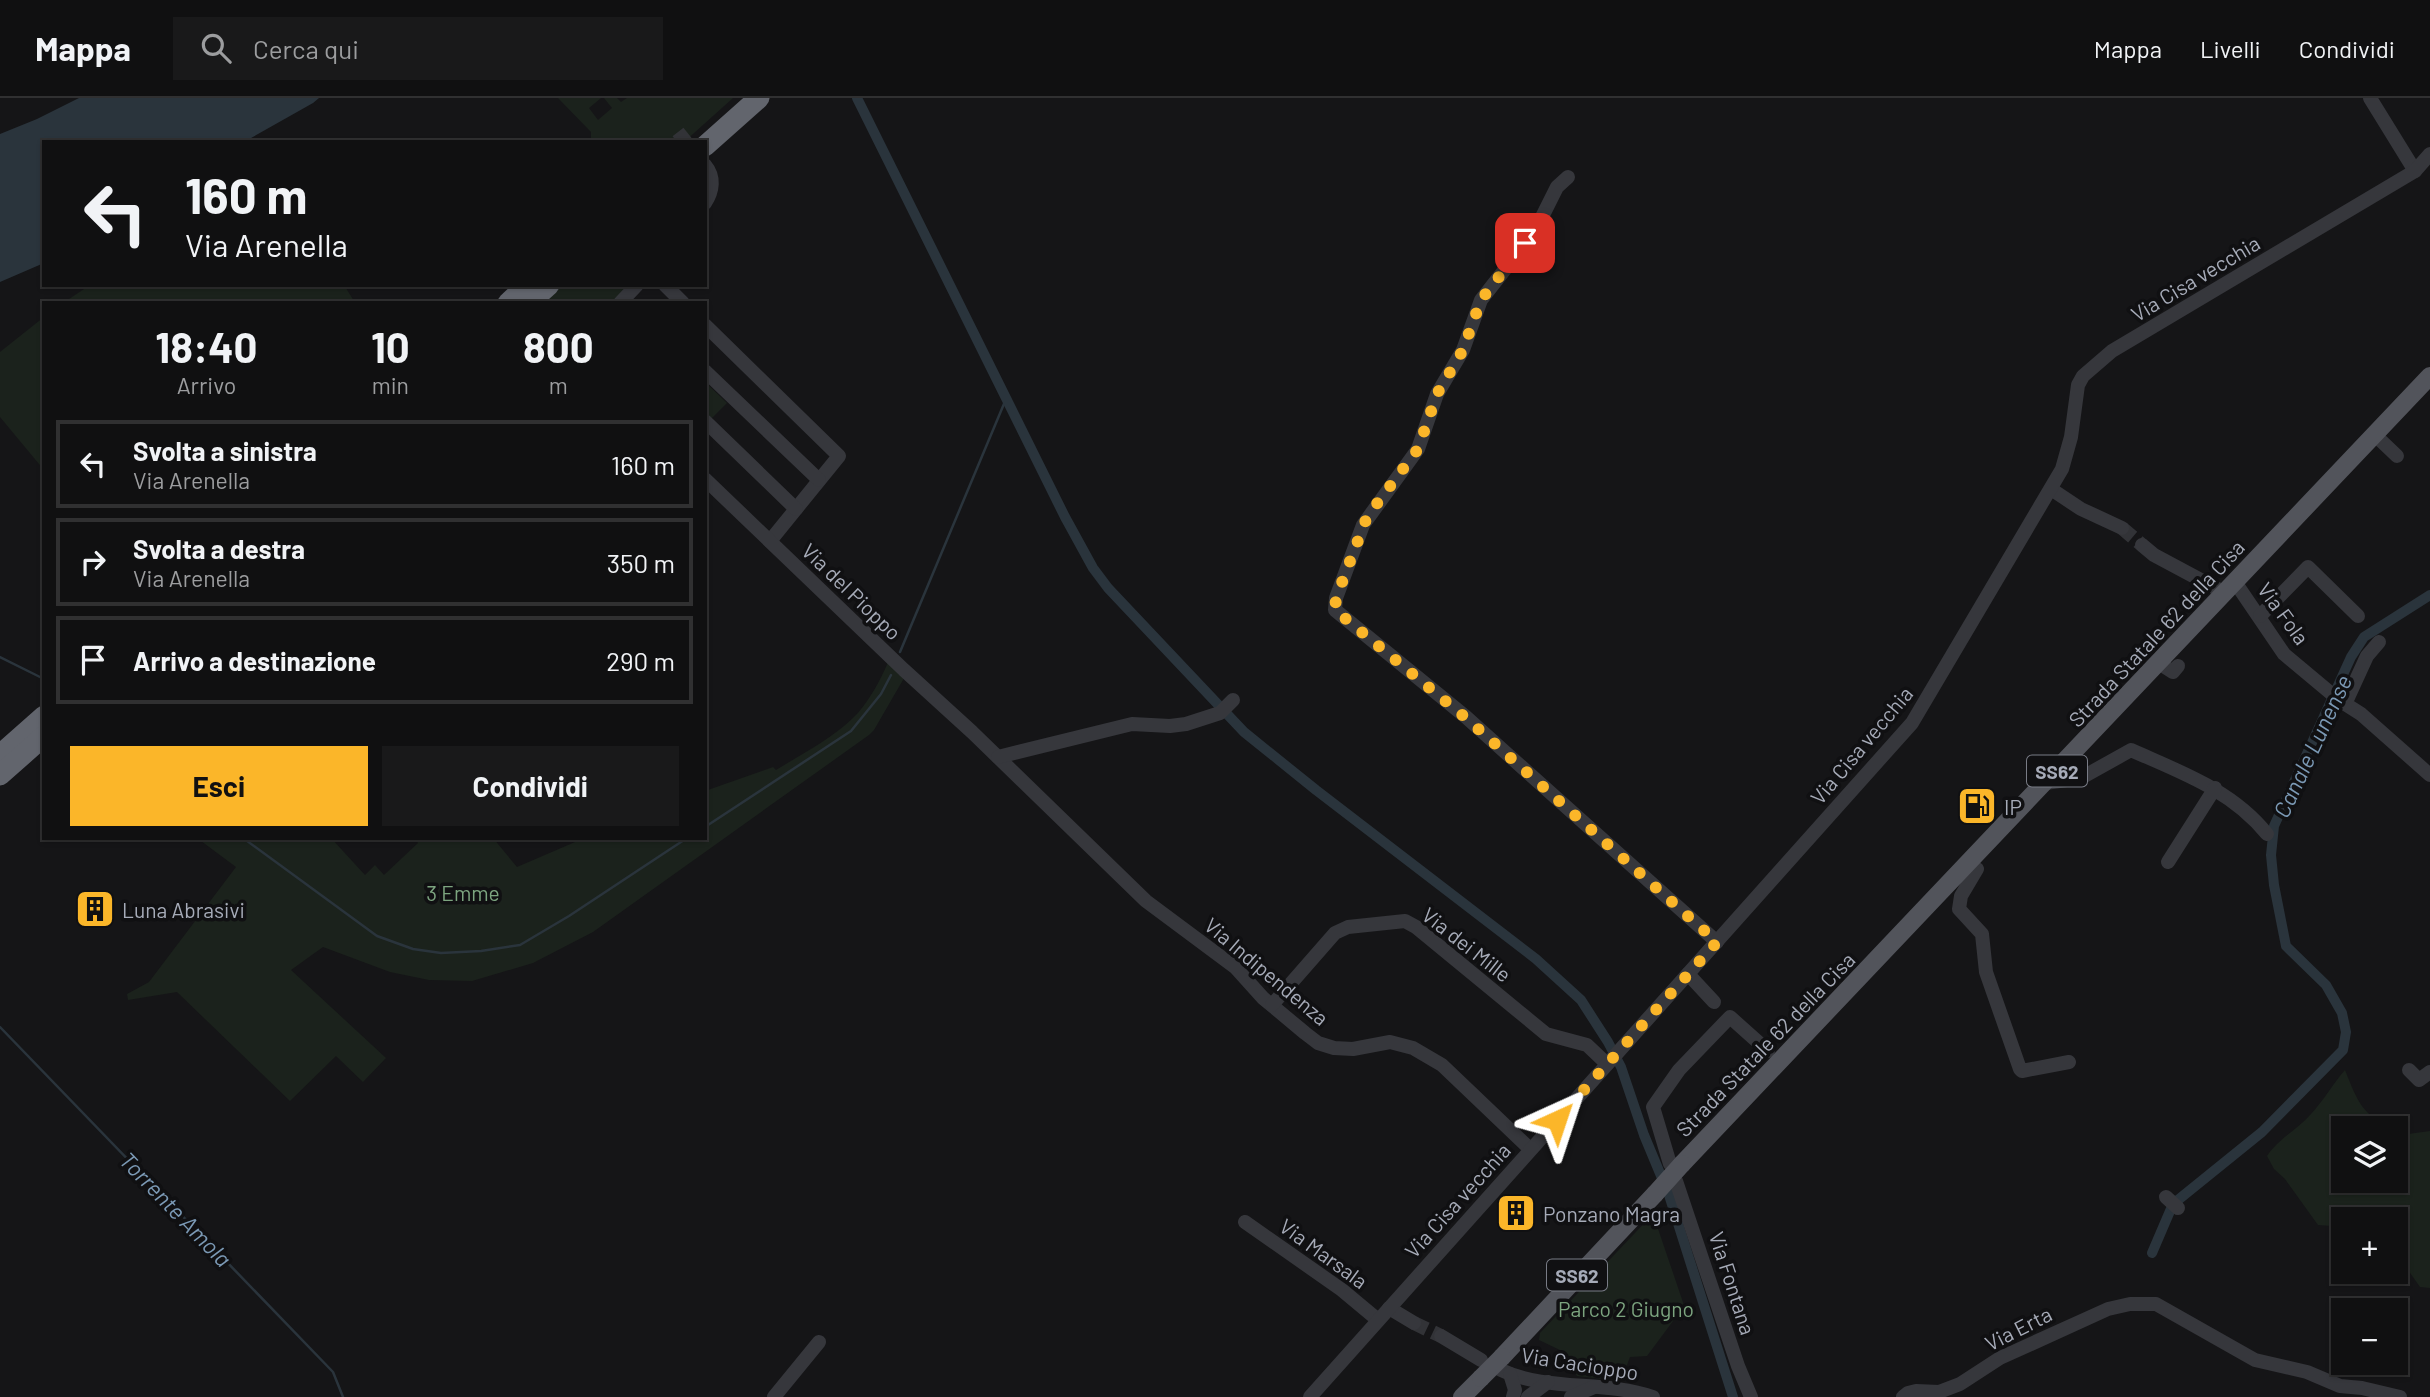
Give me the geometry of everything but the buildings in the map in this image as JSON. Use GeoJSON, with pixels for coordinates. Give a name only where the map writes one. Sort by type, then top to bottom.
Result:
{"type":"FeatureCollection","features":[{"type":"Feature","properties":{"kind":"highway"},"geometry":{"type":"LineString","coordinates":[[691,140],[738,98]]}},
{"type":"Feature","properties":{"kind":"highway"},"geometry":{"type":"LineString","coordinates":[[707,144],[759,98]]}},
{"type":"Feature","properties":{"kind":"highway"},"geometry":{"type":"LineString","coordinates":[[510,301],[525,287]]}},
{"type":"Feature","properties":{"kind":"highway"},"geometry":{"type":"LineString","coordinates":[[531,301],[547,287]]}},
{"type":"Feature","properties":{"kind":"highway"},"geometry":{"type":"LineString","coordinates":[[0,755],[42,718]]}},
{"type":"Feature","properties":{"kind":"highway"},"geometry":{"type":"LineString","coordinates":[[0,775],[42,738]]}},
{"type":"Feature","properties":{"kind":"main road","name":"Strada Statale 62 della Cisa"},"geometry":{"type":"LineString","coordinates":[[1676,1169],[2045,783],[2169,670],[2230,587],[2430,376]]}},
{"type":"Feature","properties":{"kind":"main road","name":"SS62"},"geometry":{"type":"LineString","coordinates":[[1462,1397],[1481,1369],[1504,1367],[1676,1169]]}},
{"type":"Feature","properties":{"kind":"street"},"geometry":{"type":"LineString","coordinates":[[2370,98],[2415,171]]}},
{"type":"Feature","properties":{"kind":"street","name":"Via Cisa vecchia"},"geometry":{"type":"LineString","coordinates":[[1310,1397],[1912,723],[2062,469],[2078,385],[2083,376],[2121,345],[2415,171],[2430,154]]}},
{"type":"Feature","properties":{"kind":"street"},"geometry":{"type":"LineString","coordinates":[[707,168],[712,179],[707,199]]}},
{"type":"Feature","properties":{"kind":"street"},"geometry":{"type":"LineString","coordinates":[[1568,177],[1557,187],[1535,231],[1481,300],[1463,350],[1437,394],[1418,449],[1363,525],[1336,598],[1335,610],[1466,718],[1717,942]]}},
{"type":"Feature","properties":{"kind":"street"},"geometry":{"type":"LineString","coordinates":[[667,287],[681,301]]}},
{"type":"Feature","properties":{"kind":"street"},"geometry":{"type":"LineString","coordinates":[[707,327],[839,456],[770,541]]}},
{"type":"Feature","properties":{"kind":"street"},"geometry":{"type":"LineString","coordinates":[[707,372],[819,480]]}},
{"type":"Feature","properties":{"kind":"street"},"geometry":{"type":"LineString","coordinates":[[707,423],[796,509]]}},
{"type":"Feature","properties":{"kind":"street"},"geometry":{"type":"LineString","coordinates":[[2375,435],[2397,456]]}},
{"type":"Feature","properties":{"kind":"street","name":"Via del Pioppo"},"geometry":{"type":"LineString","coordinates":[[707,481],[972,732]]}},
{"type":"Feature","properties":{"kind":"street"},"geometry":{"type":"LineString","coordinates":[[2051,489],[2081,509],[2122,528]]}},
{"type":"Feature","properties":{"kind":"street"},"geometry":{"type":"LineString","coordinates":[[2141,545],[2154,555],[2230,587]]}},
{"type":"Feature","properties":{"kind":"street"},"geometry":{"type":"LineString","coordinates":[[2260,616],[2308,566],[2358,616]]}},
{"type":"Feature","properties":{"kind":"street","name":"Via Fola"},"geometry":{"type":"LineString","coordinates":[[2230,587],[2260,616],[2284,654],[2361,714],[2430,775]]}},
{"type":"Feature","properties":{"kind":"street"},"geometry":{"type":"LineString","coordinates":[[2338,698],[2379,642]]}},
{"type":"Feature","properties":{"kind":"street"},"geometry":{"type":"LineString","coordinates":[[998,757],[1132,724],[1170,726],[1227,706]]}},
{"type":"Feature","properties":{"kind":"street","name":"Via Indipendenza"},"geometry":{"type":"LineString","coordinates":[[972,732],[1146,901],[1236,968],[1272,1005],[1318,1043],[1334,1048],[1353,1049],[1390,1042],[1403,1044],[1427,1055],[1442,1065],[1530,1149]]}},
{"type":"Feature","properties":{"kind":"street"},"geometry":{"type":"LineString","coordinates":[[2045,783],[2081,778],[2131,750],[2216,788],[2256,820],[2267,834]]}},
{"type":"Feature","properties":{"kind":"street"},"geometry":{"type":"LineString","coordinates":[[2168,862],[2216,788]]}},
{"type":"Feature","properties":{"kind":"street"},"geometry":{"type":"LineString","coordinates":[[1969,864],[1977,869],[1961,896],[1959,909],[1982,934],[1986,972],[2020,1069],[2022,1071],[2068,1062]]}},
{"type":"Feature","properties":{"kind":"street","name":"Via dei Mille"},"geometry":{"type":"LineString","coordinates":[[1272,1005],[1335,933],[1348,927],[1405,922],[1416,927],[1546,1034],[1587,1045],[1609,1061]]}},
{"type":"Feature","properties":{"kind":"street"},"geometry":{"type":"LineString","coordinates":[[1688,974],[1714,1002]]}},
{"type":"Feature","properties":{"kind":"street","name":"Via Fontana"},"geometry":{"type":"LineString","coordinates":[[1751,1397],[1741,1375],[1676,1169],[1653,1107],[1679,1070],[1730,1017],[1768,1051]]}},
{"type":"Feature","properties":{"kind":"street"},"geometry":{"type":"LineString","coordinates":[[2409,1070],[2419,1080],[2430,1072]]}},
{"type":"Feature","properties":{"kind":"street"},"geometry":{"type":"LineString","coordinates":[[2166,1197],[2178,1208]]}},
{"type":"Feature","properties":{"kind":"street","name":"Via Marsala"},"geometry":{"type":"LineString","coordinates":[[1245,1222],[1342,1290],[1378,1320]]}},
{"type":"Feature","properties":{"kind":"street","name":"Via Erta"},"geometry":{"type":"LineString","coordinates":[[1903,1397],[1916,1391],[1939,1392],[1960,1384],[2000,1358],[2108,1309],[2130,1304],[2156,1304],[2255,1360],[2306,1372],[2340,1386],[2400,1397]]}},
{"type":"Feature","properties":{"kind":"street"},"geometry":{"type":"LineString","coordinates":[[1389,1308],[1414,1323]]}},
{"type":"Feature","properties":{"kind":"street"},"geometry":{"type":"LineString","coordinates":[[1441,1336],[1481,1369]]}},
{"type":"Feature","properties":{"kind":"street"},"geometry":{"type":"LineString","coordinates":[[774,1397],[819,1342]]}},
{"type":"Feature","properties":{"kind":"street"},"geometry":{"type":"LineString","coordinates":[[1504,1367],[1515,1390],[1513,1397]]}},
{"type":"Feature","properties":{"kind":"street","name":"Via Cacioppo"},"geometry":{"type":"LineString","coordinates":[[1504,1367],[1548,1390],[1596,1386],[1633,1391],[1653,1397]]}},
{"type":"Feature","properties":{"kind":"street"},"geometry":{"type":"LineString","coordinates":[[1571,1397],[1596,1386]]}},
{"type":"Feature","properties":{"kind":"street"},"geometry":{"type":"LineString","coordinates":[[1528,1397],[1548,1390]]}},
{"type":"Feature","properties":{"kind":"green space"},"geometry":{"type":"Polygon","coordinates":[[[558,98],[601,98],[589,108],[598,120],[612,108],[604,98],[617,98],[621,102],[627,98],[733,98],[686,140],[591,140],[591,132],[558,98]]]}},
{"type":"Feature","properties":{"kind":"green space"},"geometry":{"type":"Polygon","coordinates":[[[87,287],[345,287],[354,301],[66,301],[87,287]]]}},
{"type":"Feature","properties":{"kind":"green space"},"geometry":{"type":"Polygon","coordinates":[[[553,287],[635,287],[622,301],[537,301],[553,287]]]}},
{"type":"Feature","properties":{"kind":"green space"},"geometry":{"type":"Polygon","coordinates":[[[42,319],[42,468],[0,417],[0,352],[42,319]]]}},
{"type":"Feature","properties":{"kind":"green space"},"geometry":{"type":"Polygon","coordinates":[[[707,384],[727,403],[710,420],[714,424],[707,431],[707,384]]]}},
{"type":"Feature","properties":{"kind":"green space","name":"3 Emme"},"geometry":{"type":"Polygon","coordinates":[[[890,657],[907,673],[869,735],[593,932],[533,963],[472,981],[429,980],[390,972],[323,947],[291,970],[386,1058],[363,1082],[336,1056],[290,1101],[177,992],[128,1000],[127,994],[149,982],[236,867],[200,840],[333,840],[365,875],[375,865],[384,875],[418,843],[416,840],[495,840],[517,867],[580,840],[707,840],[707,790],[773,767],[776,770],[816,746],[853,718],[879,681],[890,657]]]}},
{"type":"Feature","properties":{"kind":"green space"},"geometry":{"type":"Polygon","coordinates":[[[2345,1070],[2362,1106],[2372,1116],[2331,1116],[2331,1193],[2408,1193],[2408,1134],[2430,1131],[2430,1288],[2420,1287],[2408,1270],[2408,1207],[2331,1207],[2331,1226],[2318,1225],[2285,1179],[2274,1169],[2267,1156],[2320,1103],[2345,1070]]]}},
{"type":"Feature","properties":{"kind":"green space","name":"Parco 2 Giugno"},"geometry":{"type":"Polygon","coordinates":[[[1653,1214],[1688,1317],[1673,1321],[1647,1356],[1630,1357],[1621,1381],[1577,1376],[1564,1352],[1539,1340],[1540,1333],[1653,1214]]]}},
{"type":"Feature","properties":{"kind":"shaded area"},"geometry":{"type":"Polygon","coordinates":[[[79,98],[319,98],[248,140],[42,140],[42,264],[0,282],[0,134],[79,98]]]}},
{"type":"Feature","properties":{"kind":"waterway"},"geometry":{"type":"LineString","coordinates":[[857,98],[1065,517],[1093,568],[1108,588],[1244,732],[1536,959],[1581,1000],[1621,1067],[1644,1135],[1669,1195],[1733,1397]]}},
{"type":"Feature","properties":{"kind":"waterway"},"geometry":{"type":"LineString","coordinates":[[900,652],[1006,399]]}},
{"type":"Feature","properties":{"kind":"waterway","name":"Canale Lunense"},"geometry":{"type":"LineString","coordinates":[[2152,1253],[2173,1204],[2262,1132],[2343,1050],[2346,1032],[2342,1013],[2326,985],[2286,946],[2274,885],[2271,855],[2274,826],[2351,657],[2364,637],[2430,595]]}},
{"type":"Feature","properties":{"kind":"waterway"},"geometry":{"type":"LineString","coordinates":[[0,657],[42,678]]}},
{"type":"Feature","properties":{"kind":"waterway"},"geometry":{"type":"LineString","coordinates":[[707,826],[851,731],[881,694],[891,675]]}},
{"type":"Feature","properties":{"kind":"waterway"},"geometry":{"type":"LineString","coordinates":[[246,840],[377,936],[413,949],[441,953],[520,945],[684,840]]}},
{"type":"Feature","properties":{"kind":"waterway","name":"Torrente Amola"},"geometry":{"type":"LineString","coordinates":[[0,1027],[333,1372],[343,1397]]}},
{"type":"Feature","properties":{"kind":"tunnel"},"geometry":{"type":"LineString","coordinates":[[678,132],[684,140]]}},
{"type":"Feature","properties":{"kind":"tunnel"},"geometry":{"type":"LineString","coordinates":[[2122,528],[2142,545]]}},
{"type":"Feature","properties":{"kind":"tunnel"},"geometry":{"type":"LineString","coordinates":[[1414,1323],[1441,1336]]}},
{"type":"Feature","properties":{"kind":"place","name":"IP"},"geometry":{"type":"Point","coordinates":[1977,806]}},
{"type":"Feature","properties":{"kind":"place","name":"Luna Abrasivi"},"geometry":{"type":"Point","coordinates":[95,909]}},
{"type":"Feature","properties":{"kind":"place","name":"Ponzano Magra"},"geometry":{"type":"Point","coordinates":[1516,1213]}},
{"type":"Feature","properties":{"kind":"route"},"geometry":{"type":"LineString","coordinates":[[1525,243],[1481,300],[1463,350],[1437,394],[1418,449],[1367,517],[1336,598],[1335,610],[1466,718],[1717,942],[1557,1120]]}}]}
